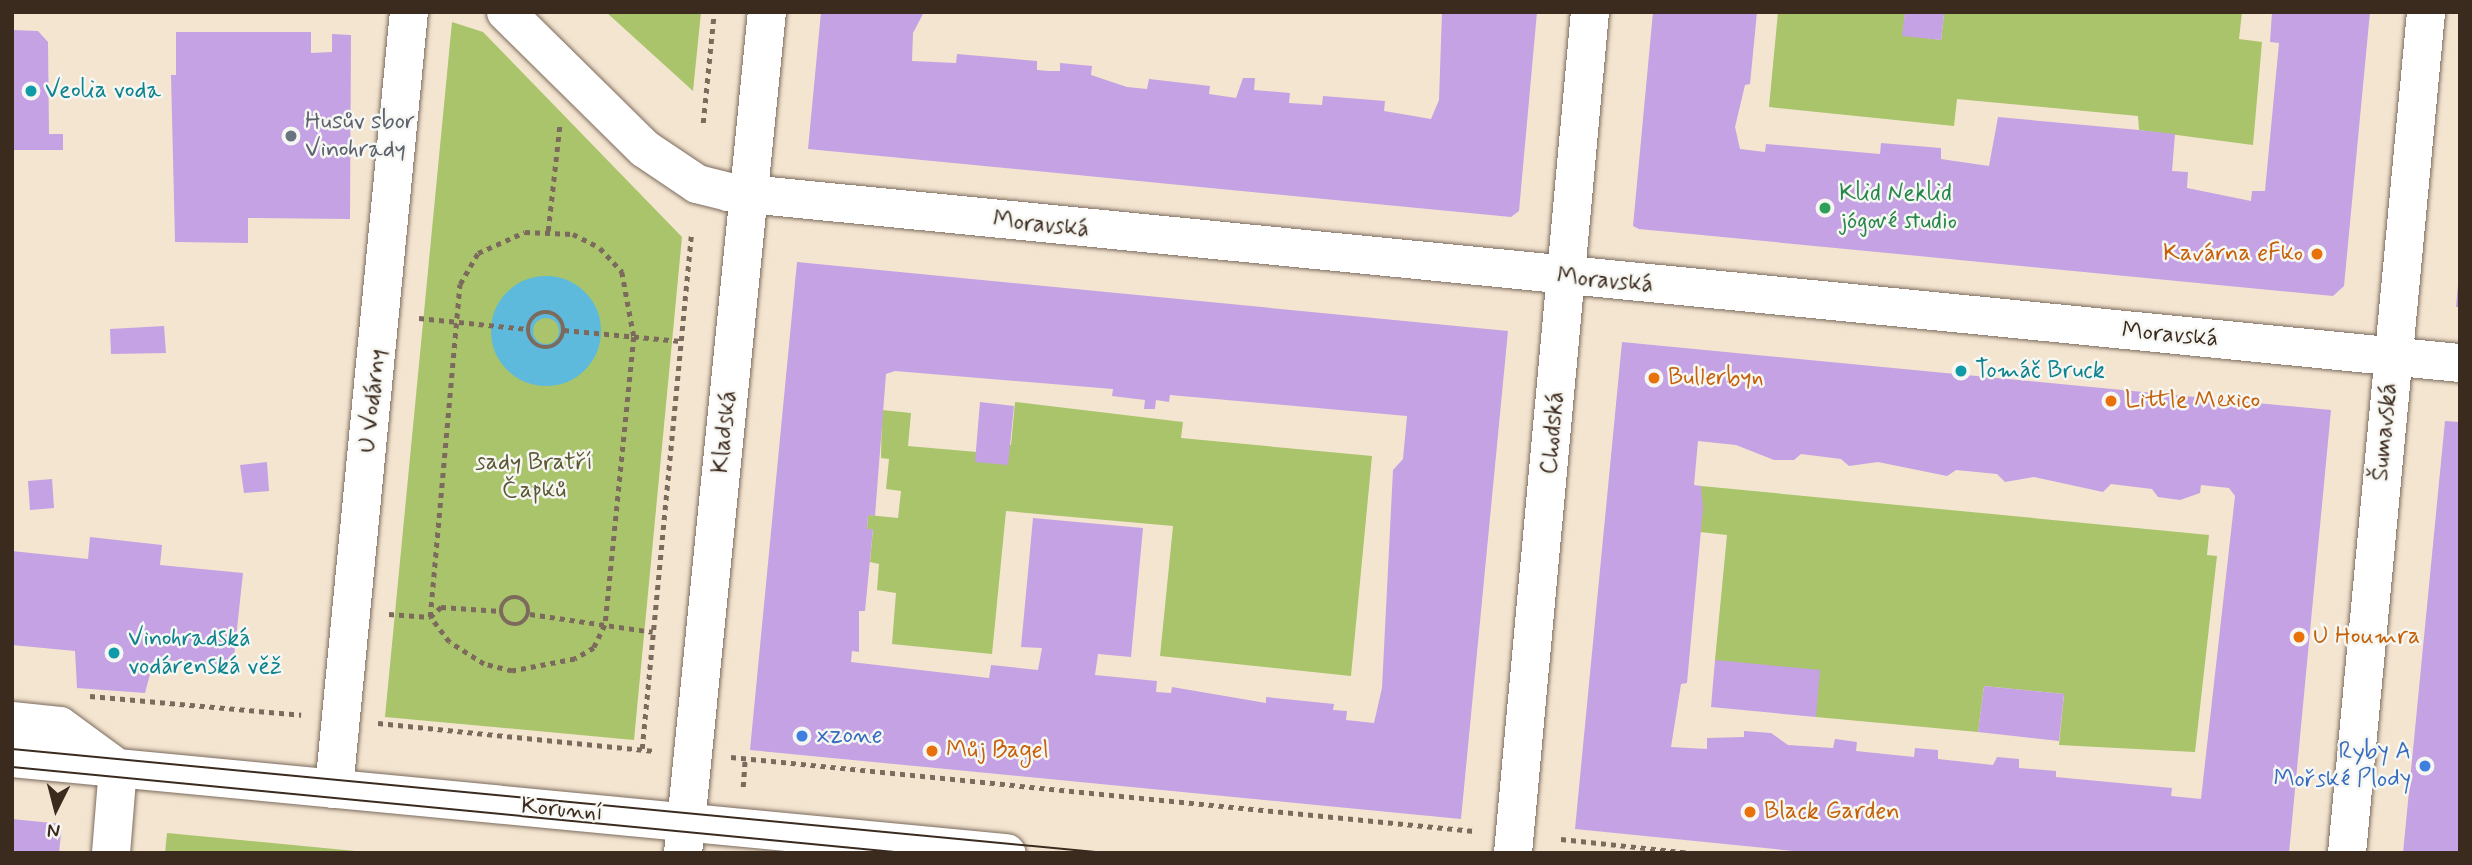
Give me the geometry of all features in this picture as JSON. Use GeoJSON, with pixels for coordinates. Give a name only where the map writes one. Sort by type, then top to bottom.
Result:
{"type":"FeatureCollection","features":[{"type":"Feature","properties":{"kind":"street","name":"U Vodárny"},"geometry":{"type":"LineString","coordinates":[[334,789],[409,12]]}},
{"type":"Feature","properties":{"kind":"street"},"geometry":{"type":"LineString","coordinates":[[506,12],[674,172],[751,195]]}},
{"type":"Feature","properties":{"kind":"street","name":"Kladská"},"geometry":{"type":"LineString","coordinates":[[685,837],[751,195],[767,12]]}},
{"type":"Feature","properties":{"kind":"street","name":"Chodská"},"geometry":{"type":"LineString","coordinates":[[1513,853],[1568,278],[1590,12]]}},
{"type":"Feature","properties":{"kind":"street","name":"Šumavská"},"geometry":{"type":"LineString","coordinates":[[2347,853],[2426,12]]}},
{"type":"Feature","properties":{"kind":"street","name":"Moravská"},"geometry":{"type":"LineString","coordinates":[[751,195],[1568,278],[2460,363]]}},
{"type":"Feature","properties":{"kind":"street"},"geometry":{"type":"LineString","coordinates":[[12,721],[60,726],[118,768],[111,853]]}},
{"type":"Feature","properties":{"kind":"street","name":"Korunní"},"geometry":{"type":"LineString","coordinates":[[12,758],[334,789],[685,837],[1006,853]]}},
{"type":"Feature","properties":{"kind":"path"},"geometry":{"type":"LineString","coordinates":[[703,123],[714,12]]}},
{"type":"Feature","properties":{"kind":"path"},"geometry":{"type":"LineString","coordinates":[[548,232],[561,114]]}},
{"type":"Feature","properties":{"kind":"path"},"geometry":{"type":"LineString","coordinates":[[548,232],[573,234],[600,248],[622,272],[634,337],[605,625],[594,648],[575,659],[512,671],[484,664],[449,642],[430,617],[460,284],[478,253],[499,239],[548,232]]}},
{"type":"Feature","properties":{"kind":"path"},"geometry":{"type":"LineString","coordinates":[[642,749],[691,236]]}},
{"type":"Feature","properties":{"kind":"path"},"geometry":{"type":"LineString","coordinates":[[527,329],[534,316],[547,313],[564,330],[680,341]]}},
{"type":"Feature","properties":{"kind":"path"},"geometry":{"type":"LineString","coordinates":[[415,317],[516,326],[527,329],[541,348],[555,346],[564,330]]}},
{"type":"Feature","properties":{"kind":"path"},"geometry":{"type":"LineString","coordinates":[[501,611],[504,602],[520,598],[530,614]]}},
{"type":"Feature","properties":{"kind":"path"},"geometry":{"type":"LineString","coordinates":[[384,613],[430,617],[441,607],[501,611],[515,626],[530,614],[653,632]]}},
{"type":"Feature","properties":{"kind":"path"},"geometry":{"type":"LineString","coordinates":[[78,695],[313,717]]}},
{"type":"Feature","properties":{"kind":"path"},"geometry":{"type":"LineString","coordinates":[[374,722],[662,751]]}},
{"type":"Feature","properties":{"kind":"path"},"geometry":{"type":"LineString","coordinates":[[723,757],[1479,831]]}},
{"type":"Feature","properties":{"kind":"path"},"geometry":{"type":"LineString","coordinates":[[743,788],[745,759]]}},
{"type":"Feature","properties":{"kind":"path"},"geometry":{"type":"LineString","coordinates":[[1058,780],[1058,789]]}},
{"type":"Feature","properties":{"kind":"path"},"geometry":{"type":"LineString","coordinates":[[1561,839],[1693,853]]}},
{"type":"Feature","properties":{"kind":"green space"},"geometry":{"type":"Polygon","coordinates":[[[606,12],[701,12],[693,91],[606,12]]]}},
{"type":"Feature","properties":{"kind":"green space"},"geometry":{"type":"Polygon","coordinates":[[[1778,12],[1905,12],[1903,35],[1941,40],[1944,14],[1925,12],[2242,12],[2239,39],[2262,42],[2253,145],[2139,130],[2138,116],[1957,99],[1954,126],[1769,107],[1778,12]]]}},
{"type":"Feature","properties":{"kind":"green space","name":"sady Bratří Čapků"},"geometry":{"type":"Polygon","coordinates":[[[452,22],[483,32],[682,237],[634,740],[385,717],[452,22]]]}},
{"type":"Feature","properties":{"kind":"green space"},"geometry":{"type":"Polygon","coordinates":[[[1015,402],[1183,422],[1181,438],[1372,456],[1351,676],[1160,656],[1173,526],[1006,511],[992,654],[892,644],[896,593],[877,590],[879,564],[870,562],[873,529],[867,529],[868,515],[898,518],[901,491],[886,489],[889,459],[881,458],[882,410],[911,413],[908,446],[977,452],[978,442],[1011,445],[1015,402]]]}},
{"type":"Feature","properties":{"kind":"green space"},"geometry":{"type":"Polygon","coordinates":[[[1701,486],[2209,535],[2207,555],[2217,556],[2195,752],[2059,745],[2064,694],[1984,686],[1978,732],[1816,717],[1715,660],[1727,535],[1700,532],[1701,486]]]}},
{"type":"Feature","properties":{"kind":"green space"},"geometry":{"type":"Polygon","coordinates":[[[167,833],[376,853],[165,853],[167,833]]]}},
{"type":"Feature","properties":{"kind":"building"},"geometry":{"type":"Polygon","coordinates":[[[821,12],[924,12],[913,33],[912,61],[956,63],[957,54],[1037,61],[1037,70],[1060,71],[1060,63],[1092,66],[1091,75],[1127,87],[1147,89],[1149,79],[1210,86],[1209,94],[1236,98],[1243,78],[1255,78],[1254,90],[1290,93],[1289,103],[1322,105],[1323,96],[1385,101],[1384,111],[1431,119],[1439,100],[1442,12],[1537,12],[1519,211],[1511,217],[808,149],[821,12]]]}},
{"type":"Feature","properties":{"kind":"building"},"geometry":{"type":"Polygon","coordinates":[[[1653,12],[1757,12],[1750,84],[1745,85],[1735,127],[1740,149],[1765,152],[1766,144],[1880,154],[1881,143],[1941,148],[1941,159],[1989,166],[1998,117],[2139,130],[2175,134],[2172,171],[2188,172],[2187,188],[2251,201],[2252,191],[2265,191],[2279,43],[2270,42],[2272,12],[2370,12],[2344,286],[2333,296],[1639,229],[1633,226],[1653,12]]]}},
{"type":"Feature","properties":{"kind":"building"},"geometry":{"type":"Polygon","coordinates":[[[1905,12],[1944,14],[1941,40],[1902,36],[1905,12]]]}},
{"type":"Feature","properties":{"kind":"building","name":"Veolia voda"},"geometry":{"type":"Polygon","coordinates":[[[12,30],[38,31],[48,42],[49,134],[63,134],[63,150],[12,150],[12,30]]]}},
{"type":"Feature","properties":{"kind":"building"},"geometry":{"type":"Polygon","coordinates":[[[176,32],[311,32],[311,53],[332,52],[332,34],[351,35],[350,219],[248,218],[248,243],[175,242],[171,75],[176,75],[176,32]]]}},
{"type":"Feature","properties":{"kind":"building"},"geometry":{"type":"Polygon","coordinates":[[[797,262],[1508,331],[1461,819],[750,750],[797,262]],[[895,371],[886,374],[875,516],[868,515],[867,529],[873,529],[865,611],[859,611],[859,652],[852,651],[851,662],[989,678],[991,665],[1038,670],[1042,648],[1021,647],[1033,518],[1143,528],[1131,657],[1098,654],[1095,675],[1157,681],[1156,692],[1171,693],[1172,687],[1266,703],[1266,697],[1334,704],[1333,710],[1347,711],[1346,720],[1374,723],[1382,688],[1393,470],[1403,459],[1407,416],[1170,395],[1169,402],[1156,400],[1155,409],[1144,409],[1145,400],[1112,396],[1113,389],[895,371]]]}},
{"type":"Feature","properties":{"kind":"building"},"geometry":{"type":"Polygon","coordinates":[[[2458,285],[2460,307],[2456,307],[2458,285]]]}},
{"type":"Feature","properties":{"kind":"building"},"geometry":{"type":"Polygon","coordinates":[[[164,326],[166,353],[111,354],[110,329],[164,326]]]}},
{"type":"Feature","properties":{"kind":"building"},"geometry":{"type":"Polygon","coordinates":[[[1622,342],[2331,410],[2289,853],[1814,853],[1575,829],[1622,342]],[[1698,441],[1694,485],[1701,486],[1703,508],[1687,683],[1681,684],[1671,747],[1707,749],[1707,738],[1744,737],[1744,731],[1771,733],[1788,745],[1833,748],[1835,739],[1857,742],[1856,751],[1914,757],[1915,748],[1938,750],[1938,759],[1993,765],[1997,757],[2019,759],[2019,768],[2056,771],[2056,777],[2172,788],[2171,796],[2201,799],[2235,496],[2229,488],[2201,485],[2200,493],[2180,500],[2158,497],[2152,489],[2111,484],[2103,492],[2034,477],[2005,482],[1997,474],[1956,470],[1947,476],[1878,462],[1849,466],[1841,459],[1801,454],[1794,460],[1774,460],[1736,445],[1698,441]]]}},
{"type":"Feature","properties":{"kind":"building"},"geometry":{"type":"Polygon","coordinates":[[[980,402],[1014,406],[1008,465],[975,462],[980,402]]]}},
{"type":"Feature","properties":{"kind":"building"},"geometry":{"type":"Polygon","coordinates":[[[2445,421],[2460,422],[2460,853],[2403,853],[2445,421]]]}},
{"type":"Feature","properties":{"kind":"building"},"geometry":{"type":"Polygon","coordinates":[[[267,462],[269,491],[244,493],[240,465],[267,462]]]}},
{"type":"Feature","properties":{"kind":"building"},"geometry":{"type":"Polygon","coordinates":[[[52,479],[54,508],[30,510],[28,481],[52,479]]]}},
{"type":"Feature","properties":{"kind":"building"},"geometry":{"type":"Polygon","coordinates":[[[90,537],[162,545],[160,565],[243,573],[233,666],[154,659],[145,693],[77,688],[75,651],[12,645],[12,551],[88,559],[90,537]]]}},
{"type":"Feature","properties":{"kind":"building"},"geometry":{"type":"Polygon","coordinates":[[[1715,660],[1820,670],[1816,717],[1711,707],[1715,660]]]}},
{"type":"Feature","properties":{"kind":"building"},"geometry":{"type":"Polygon","coordinates":[[[1984,686],[2064,694],[2059,741],[1978,732],[1984,686]]]}},
{"type":"Feature","properties":{"kind":"building"},"geometry":{"type":"Polygon","coordinates":[[[12,819],[62,824],[59,853],[12,853],[12,819]]]}},
{"type":"Feature","properties":{"kind":"waterway"},"geometry":{"type":"LineString","coordinates":[[539,297],[553,297],[565,302],[575,312],[580,331],[575,350],[565,360],[553,365],[539,365],[527,360],[517,350],[512,338],[512,324],[517,312],[527,302],[539,297]]}},
{"type":"Feature","properties":{"kind":"tram line"},"geometry":{"type":"LineString","coordinates":[[12,749],[1106,853]]}},
{"type":"Feature","properties":{"kind":"tram line"},"geometry":{"type":"LineString","coordinates":[[12,767],[905,853]]}},
{"type":"Feature","properties":{"kind":"place","name":"Veolia voda"},"geometry":{"type":"Point","coordinates":[31,91]}},
{"type":"Feature","properties":{"kind":"place","name":"Husův sbor Vinohrady"},"geometry":{"type":"Point","coordinates":[291,136]}},
{"type":"Feature","properties":{"kind":"place","name":"Klid Neklid jógové studio"},"geometry":{"type":"Point","coordinates":[1825,208]}},
{"type":"Feature","properties":{"kind":"place","name":"Kavárna eFko"},"geometry":{"type":"Point","coordinates":[2317,254]}},
{"type":"Feature","properties":{"kind":"place","name":"Tomáč Bruck"},"geometry":{"type":"Point","coordinates":[1961,371]}},
{"type":"Feature","properties":{"kind":"place","name":"Bullerbyn"},"geometry":{"type":"Point","coordinates":[1654,378]}},
{"type":"Feature","properties":{"kind":"place","name":"Little Mexico"},"geometry":{"type":"Point","coordinates":[2111,401]}},
{"type":"Feature","properties":{"kind":"place","name":"U Houmra"},"geometry":{"type":"Point","coordinates":[2299,637]}},
{"type":"Feature","properties":{"kind":"place","name":"Vinohradská vodárenská věž"},"geometry":{"type":"Point","coordinates":[114,653]}},
{"type":"Feature","properties":{"kind":"place","name":"xzone"},"geometry":{"type":"Point","coordinates":[802,736]}},
{"type":"Feature","properties":{"kind":"place","name":"Můj Bagel"},"geometry":{"type":"Point","coordinates":[932,751]}},
{"type":"Feature","properties":{"kind":"place","name":"Ryby A Mořské Plody"},"geometry":{"type":"Point","coordinates":[2425,766]}},
{"type":"Feature","properties":{"kind":"place","name":"Black Garden"},"geometry":{"type":"Point","coordinates":[1750,812]}}]}
